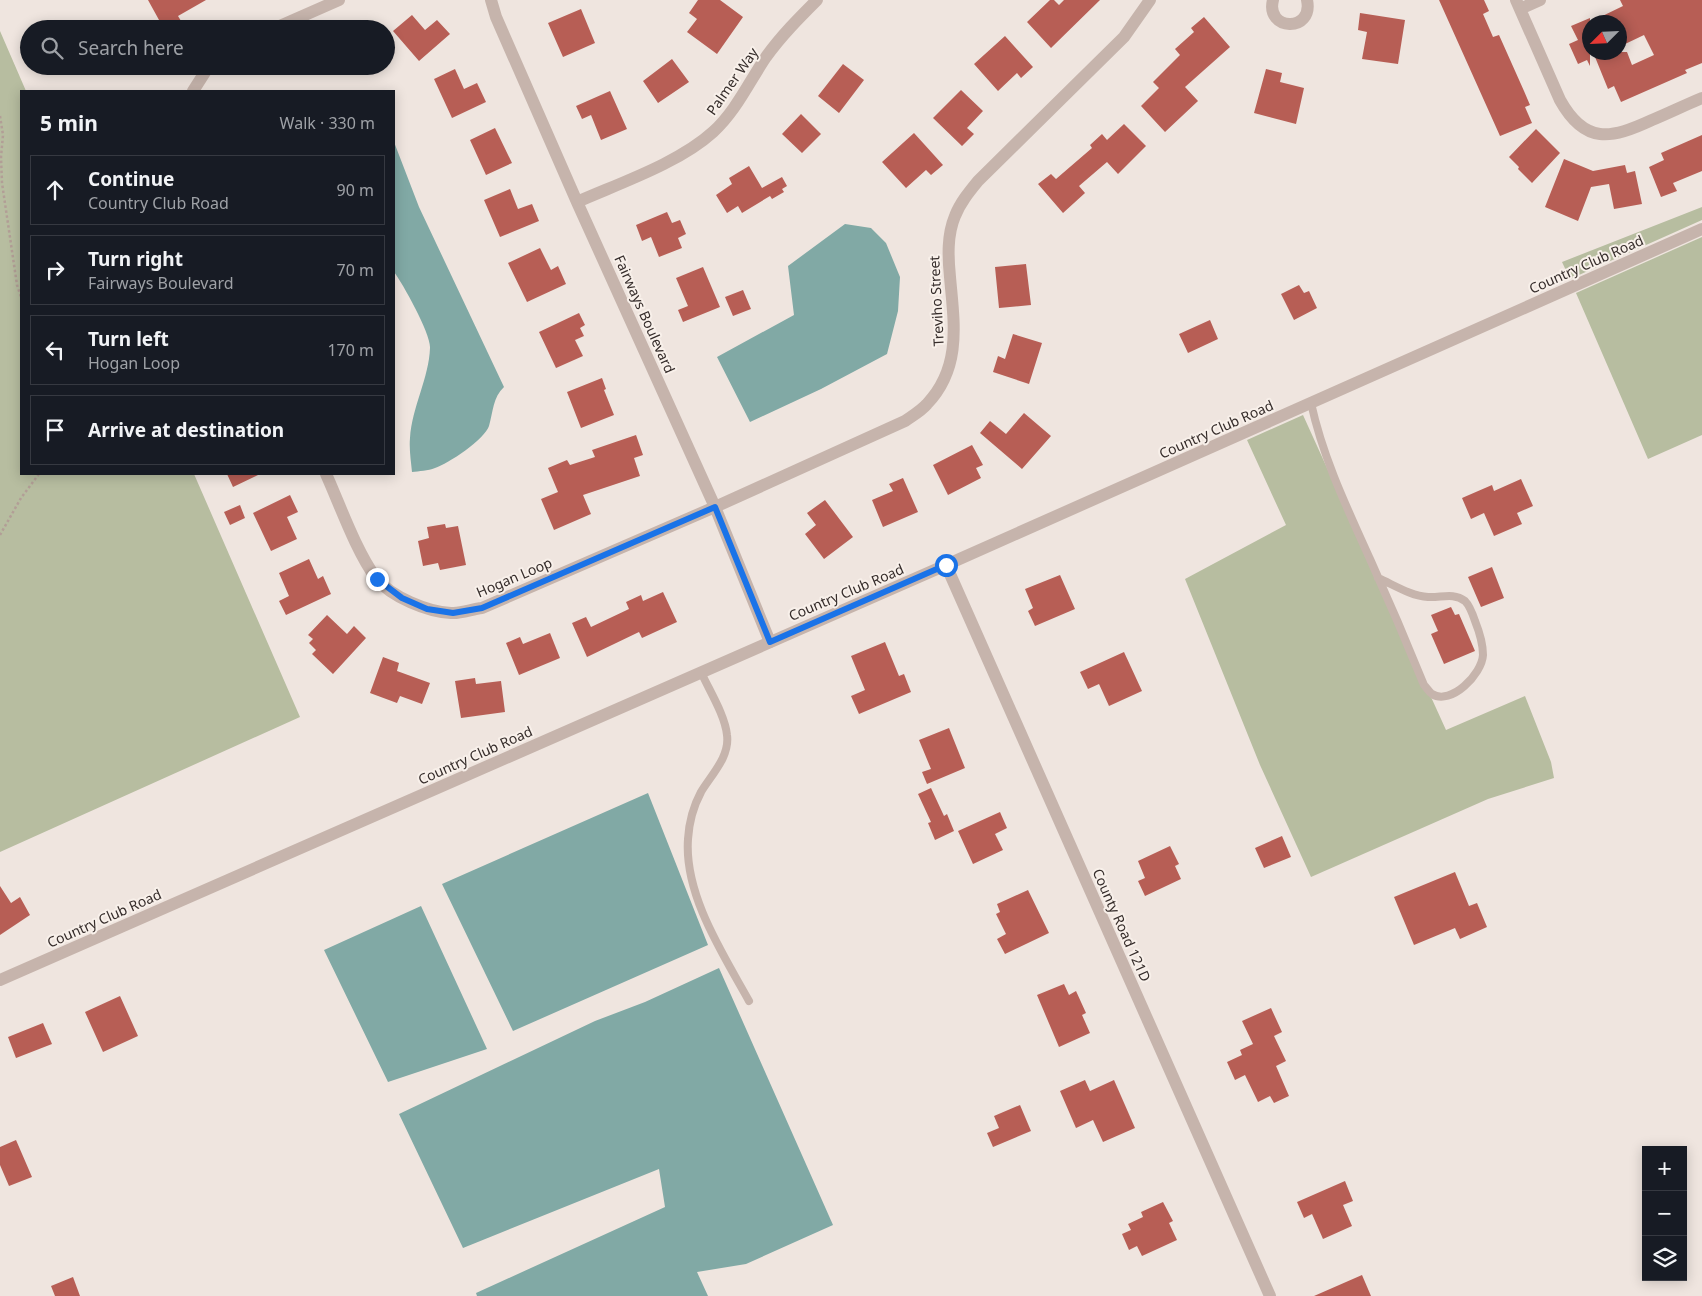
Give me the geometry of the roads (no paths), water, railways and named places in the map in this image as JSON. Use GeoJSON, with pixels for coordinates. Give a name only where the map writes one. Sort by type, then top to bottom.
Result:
{"type":"FeatureCollection","features":[{"type":"Feature","properties":{"kind":"street"},"geometry":{"type":"LineString","coordinates":[[293,20],[339,0]]}},
{"type":"Feature","properties":{"kind":"street","name":"Fairways Boulevard"},"geometry":{"type":"LineString","coordinates":[[491,0],[496,17],[577,202],[715,507],[770,642]]}},
{"type":"Feature","properties":{"kind":"street","name":"Palmer Way"},"geometry":{"type":"LineString","coordinates":[[577,202],[670,161],[696,146],[714,132],[731,112],[785,32],[817,0]]}},
{"type":"Feature","properties":{"kind":"street","name":"Treviho Street"},"geometry":{"type":"LineString","coordinates":[[715,507],[905,421],[925,406],[937,393],[947,375],[953,353],[954,325],[948,262],[949,240],[955,216],[965,198],[978,181],[1124,37],[1150,0]]}},
{"type":"Feature","properties":{"kind":"street"},"geometry":{"type":"LineString","coordinates":[[1273,0],[1272,12],[1276,18],[1287,24],[1295,24],[1306,16],[1308,0]]}},
{"type":"Feature","properties":{"kind":"street"},"geometry":{"type":"LineString","coordinates":[[1540,0],[1518,5],[1560,100],[1569,116],[1582,128],[1599,134],[1615,134],[1629,130],[1702,98]]}},
{"type":"Feature","properties":{"kind":"street"},"geometry":{"type":"LineString","coordinates":[[194,90],[203,75]]}},
{"type":"Feature","properties":{"kind":"street","name":"Country Club Road"},"geometry":{"type":"LineString","coordinates":[[0,980],[946,565],[1702,229]]}},
{"type":"Feature","properties":{"kind":"street","name":"Hogan Loop"},"geometry":{"type":"LineString","coordinates":[[326,475],[362,554],[377,579],[402,598],[427,609],[453,613],[482,608],[715,507]]}},
{"type":"Feature","properties":{"kind":"street","name":"County Road 121D"},"geometry":{"type":"LineString","coordinates":[[946,565],[1270,1296]]}},
{"type":"Feature","properties":{"kind":"lane"},"geometry":{"type":"LineString","coordinates":[[1310,403],[1318,435],[1332,475],[1424,685],[1430,693],[1437,696],[1459,691],[1469,683],[1479,668],[1483,656],[1476,624],[1468,605],[1455,596],[1429,597],[1417,595],[1378,578]]}},
{"type":"Feature","properties":{"kind":"lane"},"geometry":{"type":"LineString","coordinates":[[701,672],[725,726],[727,748],[700,794],[692,814],[688,840],[688,861],[708,926],[749,1001]]}},
{"type":"Feature","properties":{"kind":"water"},"geometry":{"type":"Polygon","coordinates":[[[395,145],[419,207],[504,387],[495,400],[489,426],[481,437],[441,466],[412,472],[411,426],[427,370],[430,348],[426,332],[404,287],[395,274],[395,145]]]}},
{"type":"Feature","properties":{"kind":"water"},"geometry":{"type":"Polygon","coordinates":[[[845,224],[871,228],[886,243],[900,277],[898,311],[887,354],[821,389],[750,422],[717,357],[794,315],[788,266],[845,224]]]}},
{"type":"Feature","properties":{"kind":"water"},"geometry":{"type":"Polygon","coordinates":[[[648,793],[708,945],[513,1031],[442,884],[648,793]]]}},
{"type":"Feature","properties":{"kind":"water"},"geometry":{"type":"Polygon","coordinates":[[[421,906],[487,1049],[388,1082],[324,950],[421,906]]]}},
{"type":"Feature","properties":{"kind":"water"},"geometry":{"type":"Polygon","coordinates":[[[719,968],[833,1225],[746,1264],[697,1272],[708,1296],[477,1296],[476,1293],[665,1207],[659,1169],[463,1248],[399,1114],[595,1021],[645,1002],[719,968]]]}}]}
